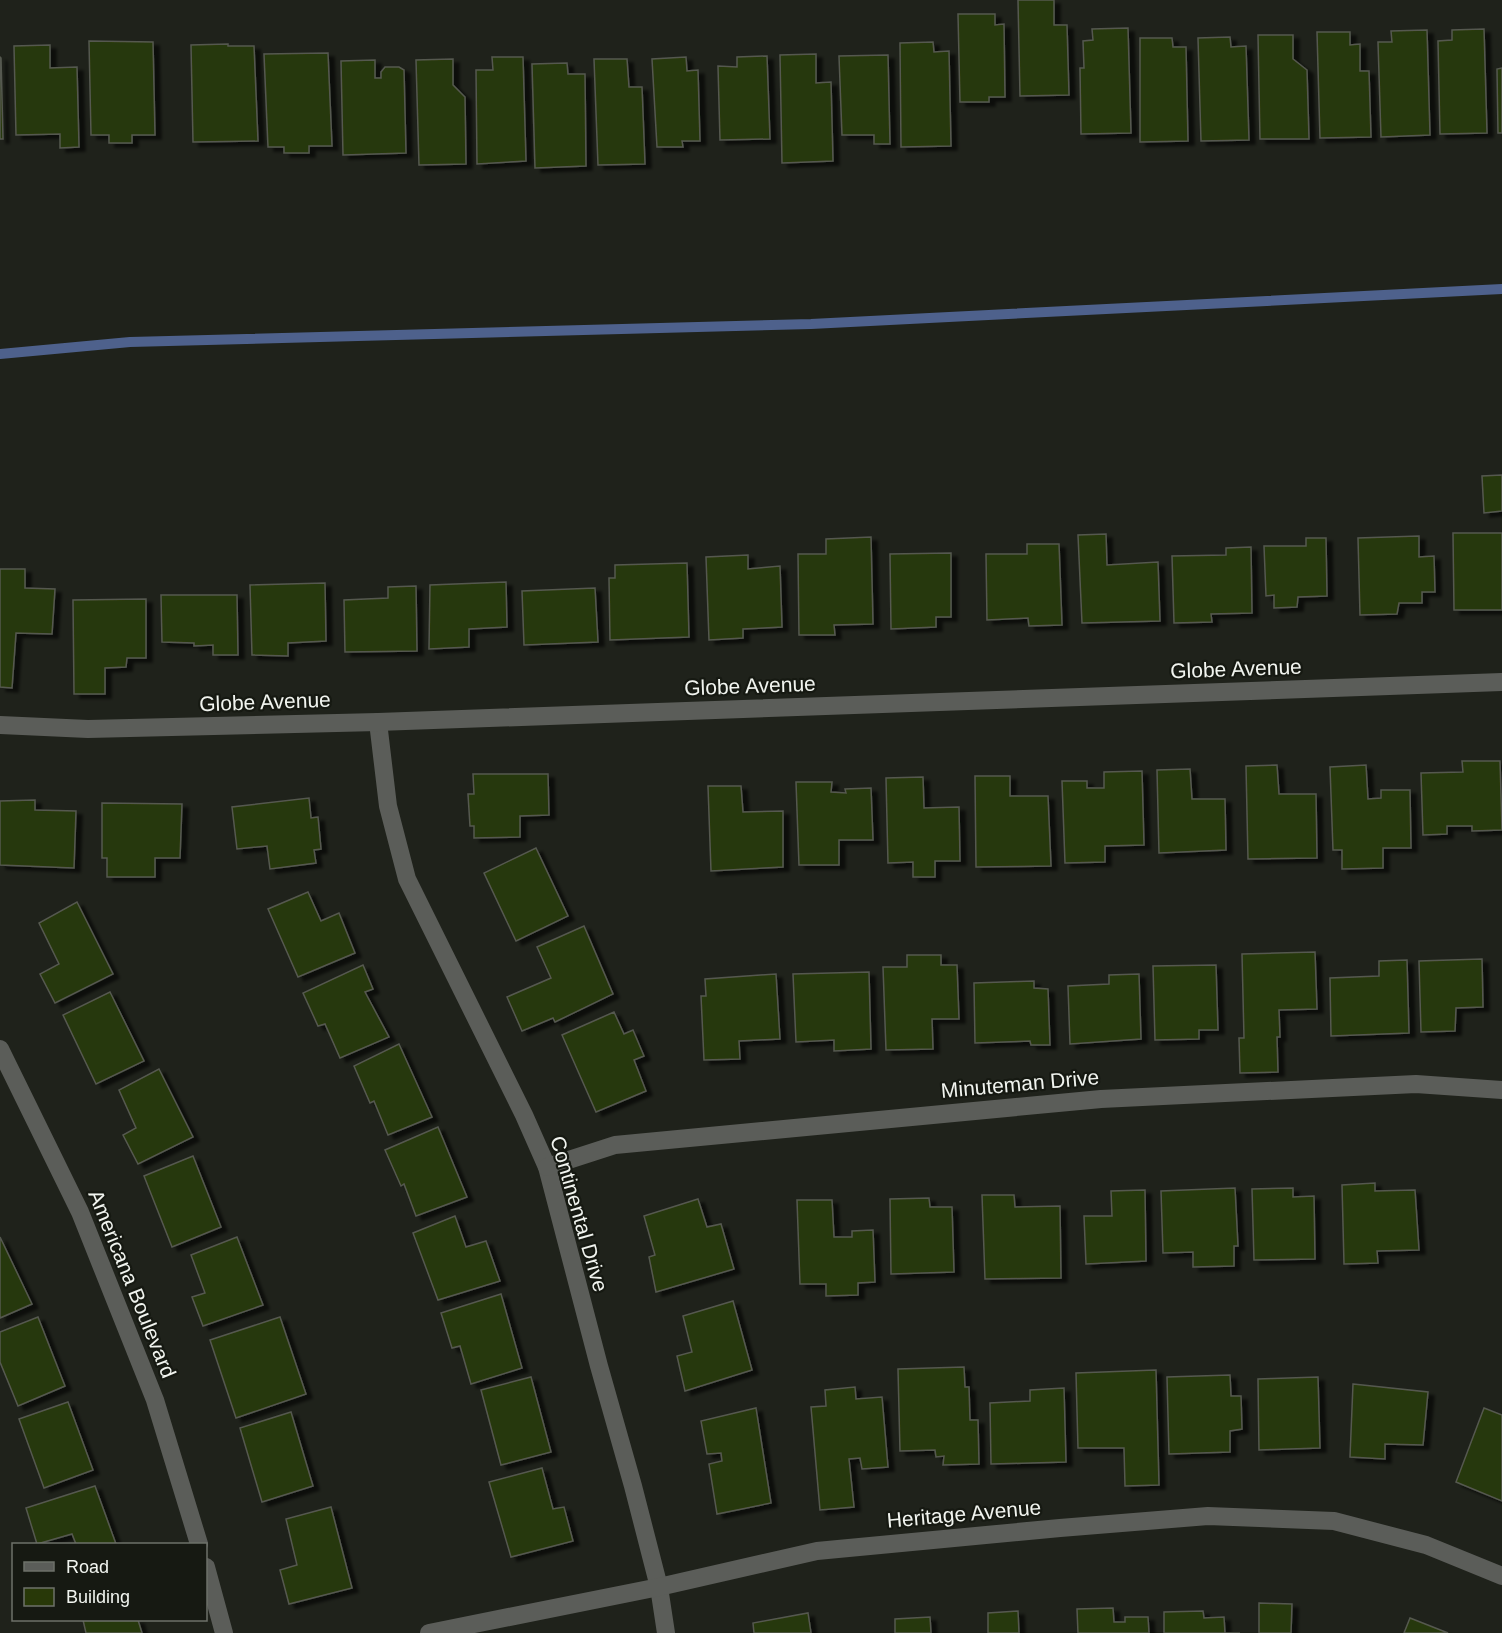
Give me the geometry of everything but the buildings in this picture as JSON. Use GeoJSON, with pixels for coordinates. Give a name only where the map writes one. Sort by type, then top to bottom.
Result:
{"type":"FeatureCollection","features":[{"type":"Feature","properties":{"kind":"street","name":"Globe Avenue"},"geometry":{"type":"LineString","coordinates":[[0,725],[88,729],[378,722],[1502,682]]}},
{"type":"Feature","properties":{"kind":"street","name":"Continental Drive"},"geometry":{"type":"LineString","coordinates":[[378,722],[388,806],[407,879],[524,1115],[547,1167],[658,1587],[666,1633]]}},
{"type":"Feature","properties":{"kind":"street","name":"Americana Boulevard"},"geometry":{"type":"LineString","coordinates":[[0,1048],[84,1223],[155,1400],[198,1543]]}},
{"type":"Feature","properties":{"kind":"street","name":"Minuteman Drive"},"geometry":{"type":"LineString","coordinates":[[547,1167],[615,1145],[1101,1099],[1416,1084],[1502,1090]]}},
{"type":"Feature","properties":{"kind":"street","name":"Heritage Avenue"},"geometry":{"type":"LineString","coordinates":[[429,1633],[658,1587],[817,1551],[1208,1516],[1334,1521],[1426,1545],[1502,1576]]}},
{"type":"Feature","properties":{"kind":"street"},"geometry":{"type":"LineString","coordinates":[[207,1571],[224,1633]]}},
{"type":"Feature","properties":{"kind":"waterway"},"geometry":{"type":"LineString","coordinates":[[0,354],[130,342],[811,324],[1502,289]]}}]}
